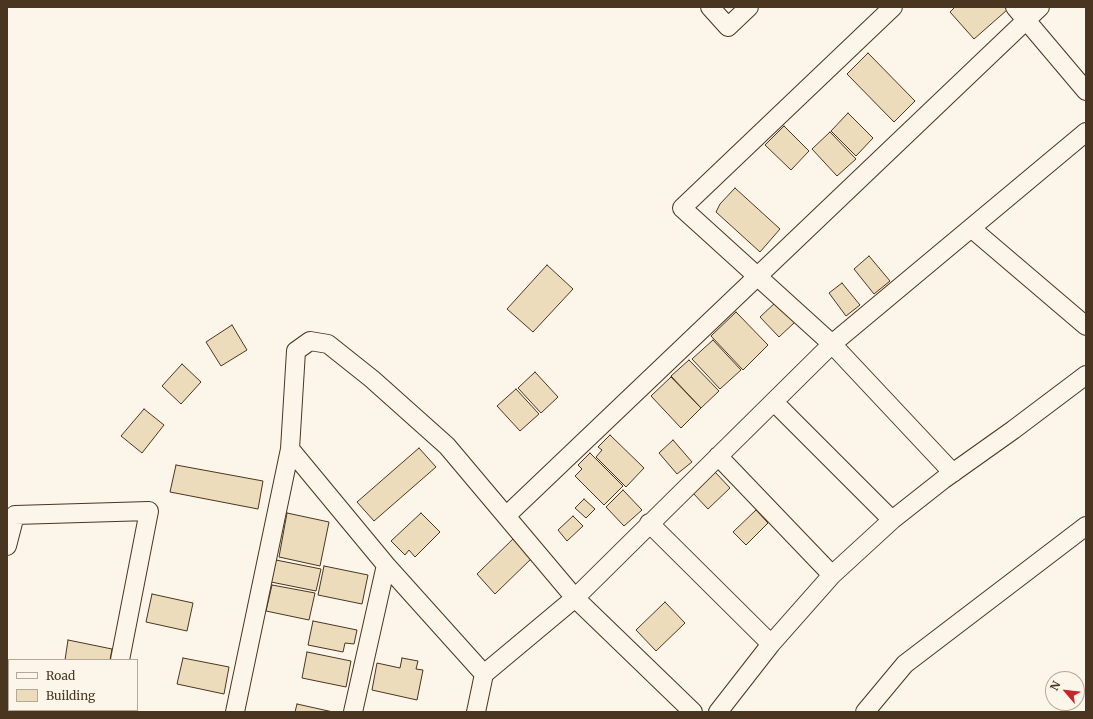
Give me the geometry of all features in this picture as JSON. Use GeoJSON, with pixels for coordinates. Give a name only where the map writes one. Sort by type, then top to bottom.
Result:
{"type":"FeatureCollection","features":[{"type":"Feature","properties":{"kind":"street"},"geometry":{"type":"LineString","coordinates":[[710,7],[728,27],[749,7]]}},
{"type":"Feature","properties":{"kind":"street"},"geometry":{"type":"LineString","coordinates":[[893,7],[682,208],[832,344],[953,473]]}},
{"type":"Feature","properties":{"kind":"street"},"geometry":{"type":"LineString","coordinates":[[506,516],[758,276],[1021,14],[1040,7]]}},
{"type":"Feature","properties":{"kind":"street"},"geometry":{"type":"LineString","coordinates":[[1021,14],[1086,91]]}},
{"type":"Feature","properties":{"kind":"street"},"geometry":{"type":"LineString","coordinates":[[476,712],[484,674],[575,598],[649,523],[832,344],[1086,132]]}},
{"type":"Feature","properties":{"kind":"street"},"geometry":{"type":"LineString","coordinates":[[971,228],[1086,326]]}},
{"type":"Feature","properties":{"kind":"street"},"geometry":{"type":"LineString","coordinates":[[235,712],[290,449],[296,351],[310,341],[328,344],[372,379],[447,446],[575,598],[694,712]]}},
{"type":"Feature","properties":{"kind":"street"},"geometry":{"type":"LineString","coordinates":[[718,712],[771,644],[832,575],[892,520],[1086,375]]}},
{"type":"Feature","properties":{"kind":"street"},"geometry":{"type":"LineString","coordinates":[[774,402],[892,520]]}},
{"type":"Feature","properties":{"kind":"street"},"geometry":{"type":"LineString","coordinates":[[290,449],[386,565],[484,674]]}},
{"type":"Feature","properties":{"kind":"street"},"geometry":{"type":"LineString","coordinates":[[718,456],[832,575]]}},
{"type":"Feature","properties":{"kind":"street"},"geometry":{"type":"LineString","coordinates":[[7,546],[15,514],[149,511],[120,659]]}},
{"type":"Feature","properties":{"kind":"street"},"geometry":{"type":"LineString","coordinates":[[649,523],[771,644]]}},
{"type":"Feature","properties":{"kind":"street"},"geometry":{"type":"LineString","coordinates":[[865,712],[905,664],[1086,526]]}},
{"type":"Feature","properties":{"kind":"street"},"geometry":{"type":"LineString","coordinates":[[353,712],[386,565]]}},
{"type":"Feature","properties":{"kind":"building"},"geometry":{"type":"Polygon","coordinates":[[[955,7],[1005,7],[1007,10],[974,39],[950,12],[955,7]]]}},
{"type":"Feature","properties":{"kind":"building"},"geometry":{"type":"Polygon","coordinates":[[[868,53],[915,101],[894,122],[847,74],[868,53]]]}},
{"type":"Feature","properties":{"kind":"building"},"geometry":{"type":"Polygon","coordinates":[[[848,113],[873,138],[856,156],[831,131],[848,113]]]}},
{"type":"Feature","properties":{"kind":"building"},"geometry":{"type":"Polygon","coordinates":[[[784,126],[809,151],[791,170],[765,145],[784,126]]]}},
{"type":"Feature","properties":{"kind":"building"},"geometry":{"type":"Polygon","coordinates":[[[830,132],[856,159],[837,176],[812,149],[830,132]]]}},
{"type":"Feature","properties":{"kind":"building"},"geometry":{"type":"Polygon","coordinates":[[[735,188],[780,229],[760,252],[716,212],[720,204],[735,188]]]}},
{"type":"Feature","properties":{"kind":"building"},"geometry":{"type":"Polygon","coordinates":[[[869,256],[890,281],[874,294],[854,269],[869,256]]]}},
{"type":"Feature","properties":{"kind":"building"},"geometry":{"type":"Polygon","coordinates":[[[547,265],[573,289],[533,332],[507,309],[547,265]]]}},
{"type":"Feature","properties":{"kind":"building"},"geometry":{"type":"Polygon","coordinates":[[[842,283],[860,305],[846,316],[829,293],[842,283]]]}},
{"type":"Feature","properties":{"kind":"building"},"geometry":{"type":"Polygon","coordinates":[[[776,302],[795,322],[779,337],[760,317],[776,302]]]}},
{"type":"Feature","properties":{"kind":"building"},"geometry":{"type":"Polygon","coordinates":[[[736,312],[768,345],[743,370],[711,336],[736,312]]]}},
{"type":"Feature","properties":{"kind":"building"},"geometry":{"type":"Polygon","coordinates":[[[232,325],[247,350],[221,366],[206,342],[232,325]]]}},
{"type":"Feature","properties":{"kind":"building"},"geometry":{"type":"Polygon","coordinates":[[[713,340],[741,370],[720,389],[692,359],[713,340]]]}},
{"type":"Feature","properties":{"kind":"building"},"geometry":{"type":"Polygon","coordinates":[[[689,360],[719,391],[701,408],[671,376],[689,360]]]}},
{"type":"Feature","properties":{"kind":"building"},"geometry":{"type":"Polygon","coordinates":[[[182,364],[201,382],[181,404],[162,386],[182,364]]]}},
{"type":"Feature","properties":{"kind":"building"},"geometry":{"type":"Polygon","coordinates":[[[535,372],[558,397],[541,413],[518,388],[535,372]]]}},
{"type":"Feature","properties":{"kind":"building"},"geometry":{"type":"Polygon","coordinates":[[[671,377],[701,408],[681,428],[651,396],[671,377]]]}},
{"type":"Feature","properties":{"kind":"building"},"geometry":{"type":"Polygon","coordinates":[[[516,389],[539,414],[520,431],[497,406],[516,389]]]}},
{"type":"Feature","properties":{"kind":"building"},"geometry":{"type":"Polygon","coordinates":[[[144,409],[164,425],[142,453],[121,436],[144,409]]]}},
{"type":"Feature","properties":{"kind":"building"},"geometry":{"type":"Polygon","coordinates":[[[610,435],[644,468],[626,487],[596,457],[602,450],[598,447],[610,435]]]}},
{"type":"Feature","properties":{"kind":"building"},"geometry":{"type":"Polygon","coordinates":[[[673,440],[692,462],[677,474],[659,453],[673,440]]]}},
{"type":"Feature","properties":{"kind":"building"},"geometry":{"type":"Polygon","coordinates":[[[419,448],[436,467],[374,521],[357,502],[419,448]]]}},
{"type":"Feature","properties":{"kind":"building"},"geometry":{"type":"Polygon","coordinates":[[[590,453],[623,486],[604,505],[575,476],[582,469],[578,465],[590,453]]]}},
{"type":"Feature","properties":{"kind":"building"},"geometry":{"type":"Polygon","coordinates":[[[176,465],[263,481],[258,509],[170,492],[176,465]]]}},
{"type":"Feature","properties":{"kind":"building"},"geometry":{"type":"Polygon","coordinates":[[[715,472],[730,488],[708,509],[692,492],[715,472]]]}},
{"type":"Feature","properties":{"kind":"building"},"geometry":{"type":"Polygon","coordinates":[[[623,490],[642,510],[624,526],[606,507],[623,490]]]}},
{"type":"Feature","properties":{"kind":"building"},"geometry":{"type":"Polygon","coordinates":[[[584,499],[595,509],[586,518],[575,508],[584,499]]]}},
{"type":"Feature","properties":{"kind":"building"},"geometry":{"type":"Polygon","coordinates":[[[756,510],[768,523],[746,545],[733,532],[756,510]]]}},
{"type":"Feature","properties":{"kind":"building"},"geometry":{"type":"Polygon","coordinates":[[[287,513],[329,522],[320,566],[279,557],[287,513]]]}},
{"type":"Feature","properties":{"kind":"building"},"geometry":{"type":"Polygon","coordinates":[[[421,513],[440,532],[415,557],[409,550],[405,555],[391,541],[421,513]]]}},
{"type":"Feature","properties":{"kind":"building"},"geometry":{"type":"Polygon","coordinates":[[[573,516],[583,526],[567,541],[558,530],[573,516]]]}},
{"type":"Feature","properties":{"kind":"building"},"geometry":{"type":"Polygon","coordinates":[[[514,538],[533,557],[495,594],[477,574],[514,538]]]}},
{"type":"Feature","properties":{"kind":"building"},"geometry":{"type":"Polygon","coordinates":[[[276,560],[321,569],[316,591],[271,582],[276,560]]]}},
{"type":"Feature","properties":{"kind":"building"},"geometry":{"type":"Polygon","coordinates":[[[324,566],[368,575],[362,604],[318,595],[324,566]]]}},
{"type":"Feature","properties":{"kind":"building"},"geometry":{"type":"Polygon","coordinates":[[[272,585],[315,593],[309,620],[266,611],[272,585]]]}},
{"type":"Feature","properties":{"kind":"building"},"geometry":{"type":"Polygon","coordinates":[[[152,594],[193,603],[187,631],[146,622],[152,594]]]}},
{"type":"Feature","properties":{"kind":"building"},"geometry":{"type":"Polygon","coordinates":[[[665,602],[685,623],[656,651],[636,630],[665,602]]]}},
{"type":"Feature","properties":{"kind":"building"},"geometry":{"type":"Polygon","coordinates":[[[313,621],[357,630],[354,644],[345,643],[343,652],[308,645],[313,621]]]}},
{"type":"Feature","properties":{"kind":"building"},"geometry":{"type":"Polygon","coordinates":[[[68,640],[112,649],[110,659],[65,659],[68,640]]]}},
{"type":"Feature","properties":{"kind":"building"},"geometry":{"type":"Polygon","coordinates":[[[307,652],[351,661],[346,687],[302,678],[307,652]]]}},
{"type":"Feature","properties":{"kind":"building"},"geometry":{"type":"Polygon","coordinates":[[[183,658],[229,667],[224,694],[177,684],[183,658]]]}},
{"type":"Feature","properties":{"kind":"building"},"geometry":{"type":"Polygon","coordinates":[[[402,658],[418,661],[416,669],[423,670],[417,700],[372,690],[377,663],[400,668],[402,658]]]}},
{"type":"Feature","properties":{"kind":"building"},"geometry":{"type":"Polygon","coordinates":[[[297,704],[333,712],[295,712],[297,704]]]}},
{"type":"Feature","properties":{"kind":"building"},"geometry":{"type":"Polygon","coordinates":[[[52,711],[100,711],[100,712],[52,711]]]}}]}
